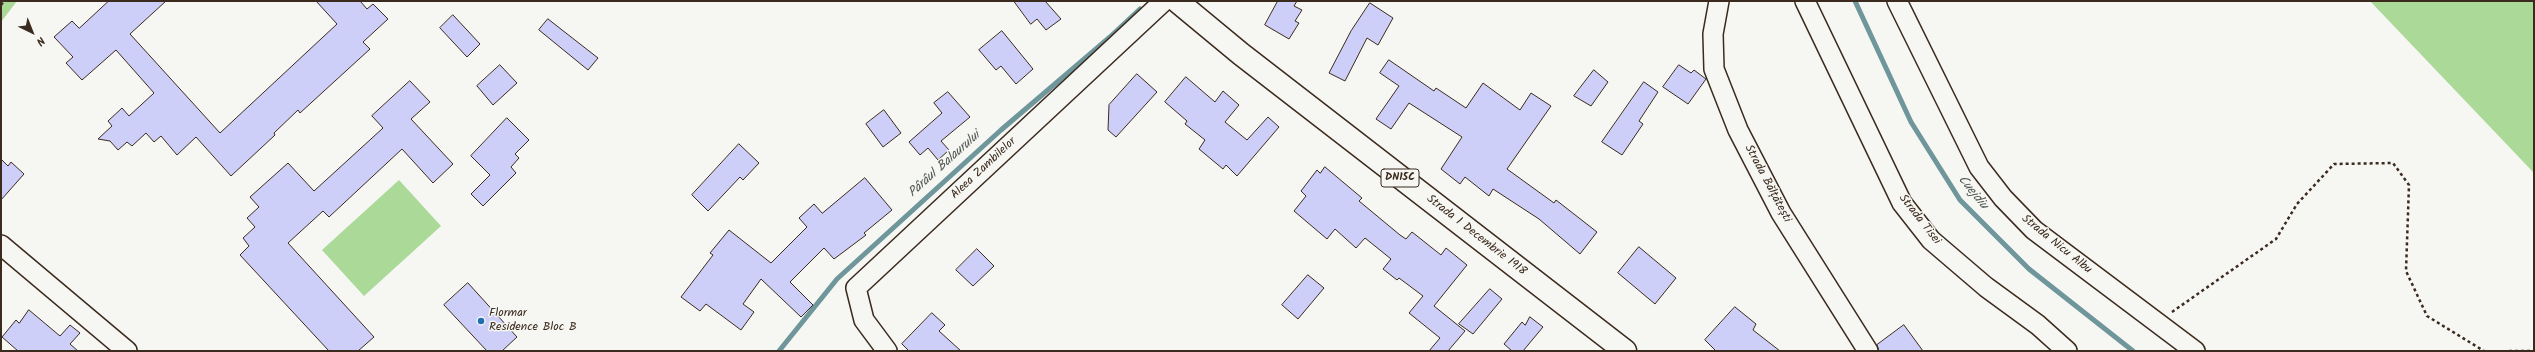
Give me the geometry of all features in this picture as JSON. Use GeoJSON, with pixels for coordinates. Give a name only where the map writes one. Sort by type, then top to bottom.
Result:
{"type":"FeatureCollection","features":[{"type":"Feature","properties":{"kind":"main road","name":"Strada 1 Decembrie 1918"},"geometry":{"type":"LineString","coordinates":[[1177,1],[1247,59],[1625,351]]}},
{"type":"Feature","properties":{"kind":"street","name":"Aleea Zambilelor"},"geometry":{"type":"LineString","coordinates":[[887,351],[864,320],[856,288],[1164,1]]}},
{"type":"Feature","properties":{"kind":"street","name":"Strada Bălțătești"},"geometry":{"type":"LineString","coordinates":[[1719,1],[1713,34],[1714,69],[1738,130],[1781,213],[1868,351]]}},
{"type":"Feature","properties":{"kind":"street","name":"Strada Tisei"},"geometry":{"type":"LineString","coordinates":[[1805,1],[1902,203],[1931,240],[1986,287],[2038,324],[2067,351]]}},
{"type":"Feature","properties":{"kind":"street","name":"Strada Nicu Albu"},"geometry":{"type":"LineString","coordinates":[[1897,1],[1979,167],[2003,198],[2046,239],[2158,321],[2196,351]]}},
{"type":"Feature","properties":{"kind":"street"},"geometry":{"type":"LineString","coordinates":[[1,245],[127,351]]}},
{"type":"Feature","properties":{"kind":"path"},"geometry":{"type":"LineString","coordinates":[[1,5],[4,1]]}},
{"type":"Feature","properties":{"kind":"path"},"geometry":{"type":"LineString","coordinates":[[2158,321],[2276,239],[2297,204],[2334,164],[2393,163],[2409,185],[2406,271],[2427,316],[2484,351]]}},
{"type":"Feature","properties":{"kind":"path"},"geometry":{"type":"LineString","coordinates":[[2510,351],[2534,350]]}},
{"type":"Feature","properties":{"kind":"green space"},"geometry":{"type":"Polygon","coordinates":[[[4,1],[17,1],[1,22],[1,5],[4,1]]]}},
{"type":"Feature","properties":{"kind":"green space"},"geometry":{"type":"Polygon","coordinates":[[[2370,1],[2534,1],[2534,173],[2370,1]]]}},
{"type":"Feature","properties":{"kind":"green space"},"geometry":{"type":"Polygon","coordinates":[[[399,180],[441,226],[364,296],[322,250],[399,180]]]}},
{"type":"Feature","properties":{"kind":"building"},"geometry":{"type":"Polygon","coordinates":[[[109,1],[166,1],[130,34],[220,133],[337,24],[316,1],[360,1],[367,9],[373,4],[388,19],[363,42],[370,49],[300,113],[298,110],[274,133],[275,135],[231,176],[196,137],[177,155],[161,136],[154,142],[146,133],[132,146],[127,142],[118,150],[110,141],[98,139],[112,126],[108,121],[122,108],[129,116],[154,93],[116,50],[82,80],[66,63],[73,57],[54,37],[72,21],[79,28],[109,1]]]}},
{"type":"Feature","properties":{"kind":"building"},"geometry":{"type":"Polygon","coordinates":[[[1014,1],[1045,1],[1061,19],[1046,30],[1037,19],[1031,24],[1014,1]]]}},
{"type":"Feature","properties":{"kind":"building"},"geometry":{"type":"Polygon","coordinates":[[[1278,1],[1297,1],[1294,6],[1302,10],[1295,21],[1299,23],[1289,39],[1265,25],[1278,1]]]}},
{"type":"Feature","properties":{"kind":"building"},"geometry":{"type":"Polygon","coordinates":[[[1370,3],[1393,18],[1378,45],[1367,38],[1345,81],[1329,73],[1351,31],[1370,3]]]}},
{"type":"Feature","properties":{"kind":"building"},"geometry":{"type":"Polygon","coordinates":[[[453,15],[480,44],[467,57],[440,28],[453,15]]]}},
{"type":"Feature","properties":{"kind":"building"},"geometry":{"type":"Polygon","coordinates":[[[548,19],[598,58],[588,70],[539,30],[548,19]]]}},
{"type":"Feature","properties":{"kind":"building"},"geometry":{"type":"Polygon","coordinates":[[[1002,31],[1033,69],[1016,84],[1001,66],[996,70],[979,50],[1002,31]]]}},
{"type":"Feature","properties":{"kind":"building"},"geometry":{"type":"Polygon","coordinates":[[[1389,60],[1434,91],[1436,88],[1466,108],[1483,83],[1520,110],[1531,93],[1551,106],[1507,169],[1554,203],[1556,200],[1597,232],[1580,254],[1539,219],[1493,189],[1489,196],[1465,177],[1460,184],[1441,169],[1462,137],[1409,103],[1391,129],[1376,119],[1399,86],[1380,73],[1389,60]]]}},
{"type":"Feature","properties":{"kind":"building"},"geometry":{"type":"Polygon","coordinates":[[[500,65],[517,83],[493,105],[477,86],[500,65]]]}},
{"type":"Feature","properties":{"kind":"building"},"geometry":{"type":"Polygon","coordinates":[[[1679,65],[1691,73],[1694,70],[1706,79],[1688,104],[1663,87],[1679,65]]]}},
{"type":"Feature","properties":{"kind":"building"},"geometry":{"type":"Polygon","coordinates":[[[1594,70],[1608,82],[1591,106],[1574,96],[1594,70]]]}},
{"type":"Feature","properties":{"kind":"building"},"geometry":{"type":"Polygon","coordinates":[[[1137,74],[1157,92],[1116,137],[1108,130],[1109,105],[1137,74]]]}},
{"type":"Feature","properties":{"kind":"building"},"geometry":{"type":"Polygon","coordinates":[[[1186,77],[1215,102],[1223,91],[1239,105],[1225,122],[1247,140],[1268,117],[1279,127],[1237,176],[1226,165],[1223,169],[1199,149],[1205,140],[1185,124],[1187,121],[1165,102],[1186,77]]]}},
{"type":"Feature","properties":{"kind":"building"},"geometry":{"type":"Polygon","coordinates":[[[410,81],[430,102],[411,119],[453,164],[433,183],[402,149],[329,217],[323,211],[288,243],[374,337],[358,351],[329,351],[240,255],[249,246],[243,238],[255,227],[247,218],[259,207],[250,197],[288,163],[314,191],[383,128],[372,116],[410,81]]]}},
{"type":"Feature","properties":{"kind":"building"},"geometry":{"type":"Polygon","coordinates":[[[1644,82],[1658,92],[1639,121],[1643,124],[1622,155],[1602,142],[1644,82]]]}},
{"type":"Feature","properties":{"kind":"building"},"geometry":{"type":"Polygon","coordinates":[[[948,92],[970,117],[941,141],[949,150],[938,160],[928,148],[920,155],[909,142],[942,113],[934,103],[948,92]]]}},
{"type":"Feature","properties":{"kind":"building"},"geometry":{"type":"Polygon","coordinates":[[[884,110],[901,133],[883,147],[866,124],[884,110]]]}},
{"type":"Feature","properties":{"kind":"building"},"geometry":{"type":"Polygon","coordinates":[[[507,118],[529,140],[515,154],[519,158],[511,167],[516,173],[483,206],[471,194],[490,175],[471,156],[507,118]]]}},
{"type":"Feature","properties":{"kind":"building"},"geometry":{"type":"Polygon","coordinates":[[[739,144],[759,163],[743,180],[740,177],[708,211],[692,195],[739,144]]]}},
{"type":"Feature","properties":{"kind":"building"},"geometry":{"type":"Polygon","coordinates":[[[1,159],[8,166],[11,162],[24,174],[1,200],[1,159]]]}},
{"type":"Feature","properties":{"kind":"building"},"geometry":{"type":"Polygon","coordinates":[[[1325,167],[1362,198],[1359,201],[1400,235],[1406,239],[1412,232],[1441,255],[1446,248],[1467,265],[1434,306],[1465,331],[1448,351],[1429,351],[1440,338],[1409,313],[1423,296],[1399,278],[1397,280],[1383,269],[1391,259],[1365,238],[1356,248],[1335,229],[1327,239],[1294,211],[1306,196],[1301,191],[1317,170],[1320,173],[1325,167]]]}},
{"type":"Feature","properties":{"kind":"building"},"geometry":{"type":"Polygon","coordinates":[[[865,178],[892,210],[864,233],[866,235],[834,259],[824,248],[790,282],[813,305],[801,317],[761,279],[743,304],[754,312],[741,330],[706,304],[700,311],[681,297],[713,255],[710,253],[729,230],[771,263],[807,227],[799,218],[814,204],[822,213],[865,178]]]}},
{"type":"Feature","properties":{"kind":"building"},"geometry":{"type":"Polygon","coordinates":[[[1639,247],[1676,278],[1655,304],[1618,273],[1639,247]]]}},
{"type":"Feature","properties":{"kind":"building"},"geometry":{"type":"Polygon","coordinates":[[[977,249],[994,266],[973,286],[956,270],[977,249]]]}},
{"type":"Feature","properties":{"kind":"building"},"geometry":{"type":"Polygon","coordinates":[[[1308,275],[1324,288],[1298,319],[1282,305],[1308,275]]]}},
{"type":"Feature","properties":{"kind":"building","name":"Flormar Residence Bloc B"},"geometry":{"type":"Polygon","coordinates":[[[468,283],[517,337],[502,351],[487,351],[444,305],[468,283]]]}},
{"type":"Feature","properties":{"kind":"building"},"geometry":{"type":"Polygon","coordinates":[[[1490,289],[1502,299],[1473,334],[1459,324],[1490,289]]]}},
{"type":"Feature","properties":{"kind":"building"},"geometry":{"type":"Polygon","coordinates":[[[1735,307],[1756,324],[1753,330],[1780,351],[1716,351],[1705,340],[1735,307]]]}},
{"type":"Feature","properties":{"kind":"building"},"geometry":{"type":"Polygon","coordinates":[[[29,310],[60,336],[70,325],[80,333],[70,344],[78,351],[18,351],[2,337],[16,320],[19,323],[29,310]]]}},
{"type":"Feature","properties":{"kind":"building"},"geometry":{"type":"Polygon","coordinates":[[[932,313],[945,325],[939,331],[961,351],[909,351],[902,344],[932,313]]]}},
{"type":"Feature","properties":{"kind":"building"},"geometry":{"type":"Polygon","coordinates":[[[1530,317],[1543,327],[1523,351],[1512,351],[1504,344],[1522,322],[1525,325],[1530,317]]]}},
{"type":"Feature","properties":{"kind":"building"},"geometry":{"type":"Polygon","coordinates":[[[1904,325],[1923,351],[1879,351],[1877,345],[1904,325]]]}},
{"type":"Feature","properties":{"kind":"waterway","name":"Cuejdiu"},"geometry":{"type":"LineString","coordinates":[[1855,1],[1911,122],[1960,200],[2029,269],[2133,351]]}},
{"type":"Feature","properties":{"kind":"waterway","name":"Pârâul Balaurului"},"geometry":{"type":"LineString","coordinates":[[779,351],[837,279],[1001,130],[1110,37],[1140,9]]}},
{"type":"Feature","properties":{"kind":"place","name":"Flormar Residence Bloc B"},"geometry":{"type":"Point","coordinates":[481,321]}}]}
